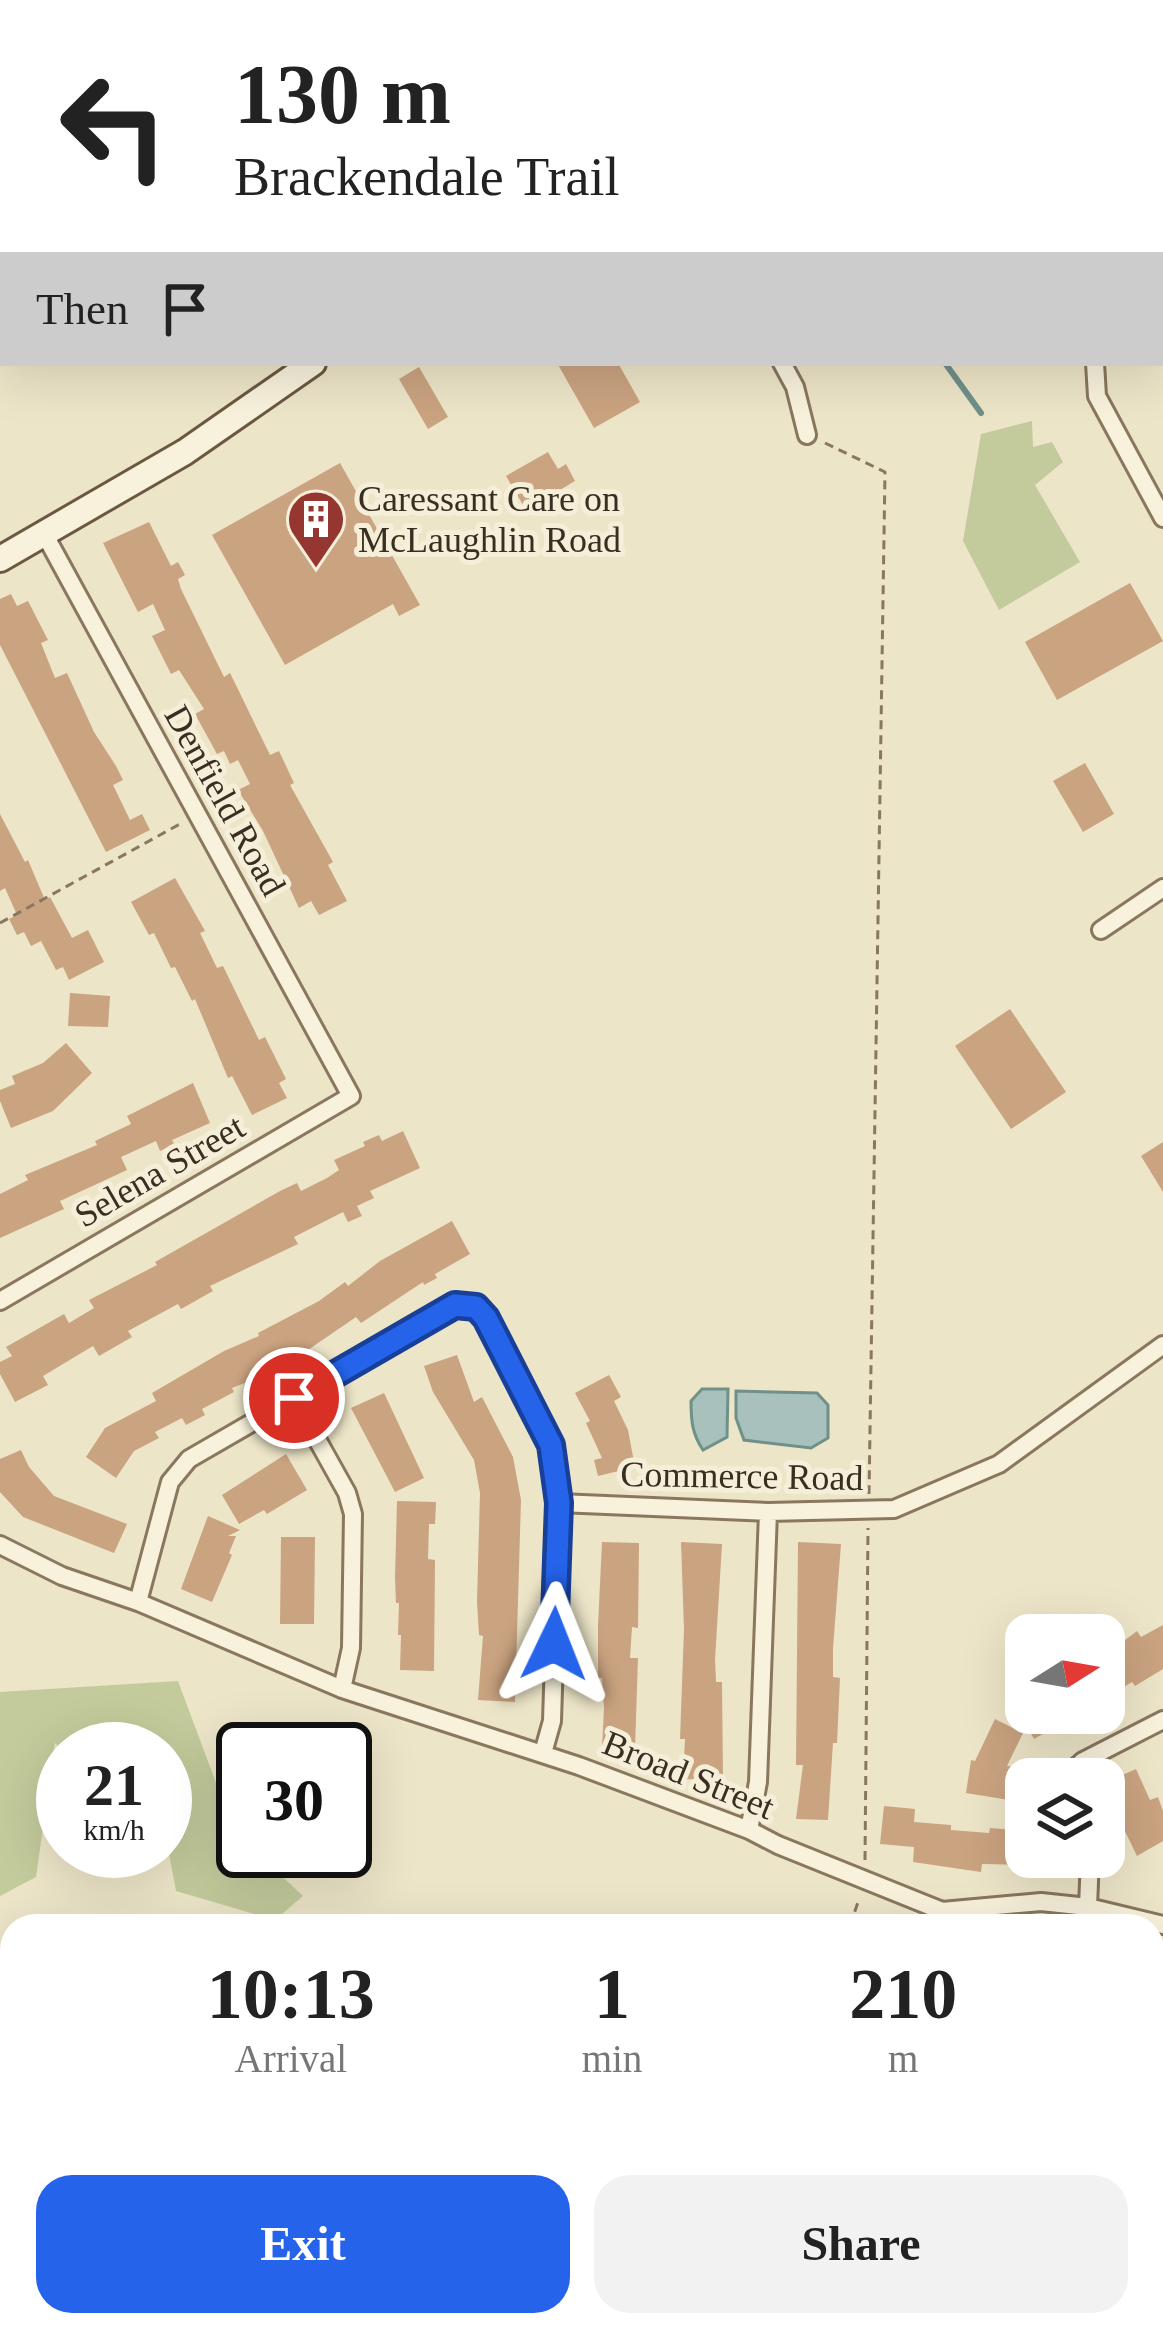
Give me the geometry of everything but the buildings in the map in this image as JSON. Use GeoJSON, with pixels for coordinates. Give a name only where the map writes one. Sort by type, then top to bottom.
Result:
{"type":"FeatureCollection","features":[{"type":"Feature","properties":{"kind":"street"},"geometry":{"type":"LineString","coordinates":[[0,559],[185,452],[309,366]]}},
{"type":"Feature","properties":{"kind":"street"},"geometry":{"type":"LineString","coordinates":[[784,366],[795,387],[807,435]]}},
{"type":"Feature","properties":{"kind":"street"},"geometry":{"type":"LineString","coordinates":[[1095,366],[1097,396],[1163,518]]}},
{"type":"Feature","properties":{"kind":"street","name":"Denfield Road"},"geometry":{"type":"LineString","coordinates":[[45,535],[351,1096]]}},
{"type":"Feature","properties":{"kind":"street"},"geometry":{"type":"LineString","coordinates":[[1101,930],[1163,888]]}},
{"type":"Feature","properties":{"kind":"street","name":"Selena Street"},"geometry":{"type":"LineString","coordinates":[[0,1301],[351,1096]]}},
{"type":"Feature","properties":{"kind":"street"},"geometry":{"type":"LineString","coordinates":[[138,1602],[170,1482],[189,1459],[455,1305],[476,1307],[551,1445],[559,1503],[552,1721],[543,1753]]}},
{"type":"Feature","properties":{"kind":"street","name":"Commerce Road"},"geometry":{"type":"LineString","coordinates":[[559,1503],[768,1512],[894,1509],[999,1464],[1163,1345]]}},
{"type":"Feature","properties":{"kind":"street"},"geometry":{"type":"LineString","coordinates":[[294,1398],[353,1514],[351,1648],[342,1689]]}},
{"type":"Feature","properties":{"kind":"street"},"geometry":{"type":"LineString","coordinates":[[749,1830],[758,1782],[768,1512]]}},
{"type":"Feature","properties":{"kind":"street","name":"Broad Street"},"geometry":{"type":"LineString","coordinates":[[0,1545],[62,1576],[138,1602],[342,1689],[543,1753],[749,1830],[942,1910],[1041,1902],[1117,1914]]}},
{"type":"Feature","properties":{"kind":"street"},"geometry":{"type":"LineString","coordinates":[[1089,1758],[1163,1720]]}},
{"type":"Feature","properties":{"kind":"street"},"geometry":{"type":"LineString","coordinates":[[1088,1907],[1089,1878]]}},
{"type":"Feature","properties":{"kind":"path"},"geometry":{"type":"LineString","coordinates":[[807,435],[885,472],[864,1880],[854,1914]]}},
{"type":"Feature","properties":{"kind":"path"},"geometry":{"type":"LineString","coordinates":[[0,923],[197,814]]}},
{"type":"Feature","properties":{"kind":"green space"},"geometry":{"type":"Polygon","coordinates":[[[1032,421],[1033,447],[1052,442],[1063,462],[1035,485],[1080,562],[999,610],[963,541],[981,434],[1032,421]]]}},
{"type":"Feature","properties":{"kind":"green space"},"geometry":{"type":"Polygon","coordinates":[[[178,1681],[216,1783],[216,1878],[284,1878],[303,1896],[282,1914],[255,1914],[176,1891],[174,1878],[192,1878],[192,1722],[36,1722],[36,1877],[0,1896],[0,1692],[178,1681]]]}},
{"type":"Feature","properties":{"kind":"water"},"geometry":{"type":"Polygon","coordinates":[[[702,1389],[728,1389],[727,1437],[703,1450],[694,1432],[691,1408],[702,1389]]]}},
{"type":"Feature","properties":{"kind":"water"},"geometry":{"type":"Polygon","coordinates":[[[736,1391],[817,1393],[828,1405],[828,1438],[811,1448],[744,1440],[736,1418],[736,1391]]]}},
{"type":"Feature","properties":{"kind":"waterway"},"geometry":{"type":"LineString","coordinates":[[947,366],[981,413]]}},
{"type":"Feature","properties":{"kind":"place","name":"Caressant Care on McLaughlin Road"},"geometry":{"type":"Point","coordinates":[316,570]}},
{"type":"Feature","properties":{"kind":"route"},"geometry":{"type":"LineString","coordinates":[[294,1398],[455,1305],[476,1307],[551,1445],[559,1503],[554,1644]]}}]}
